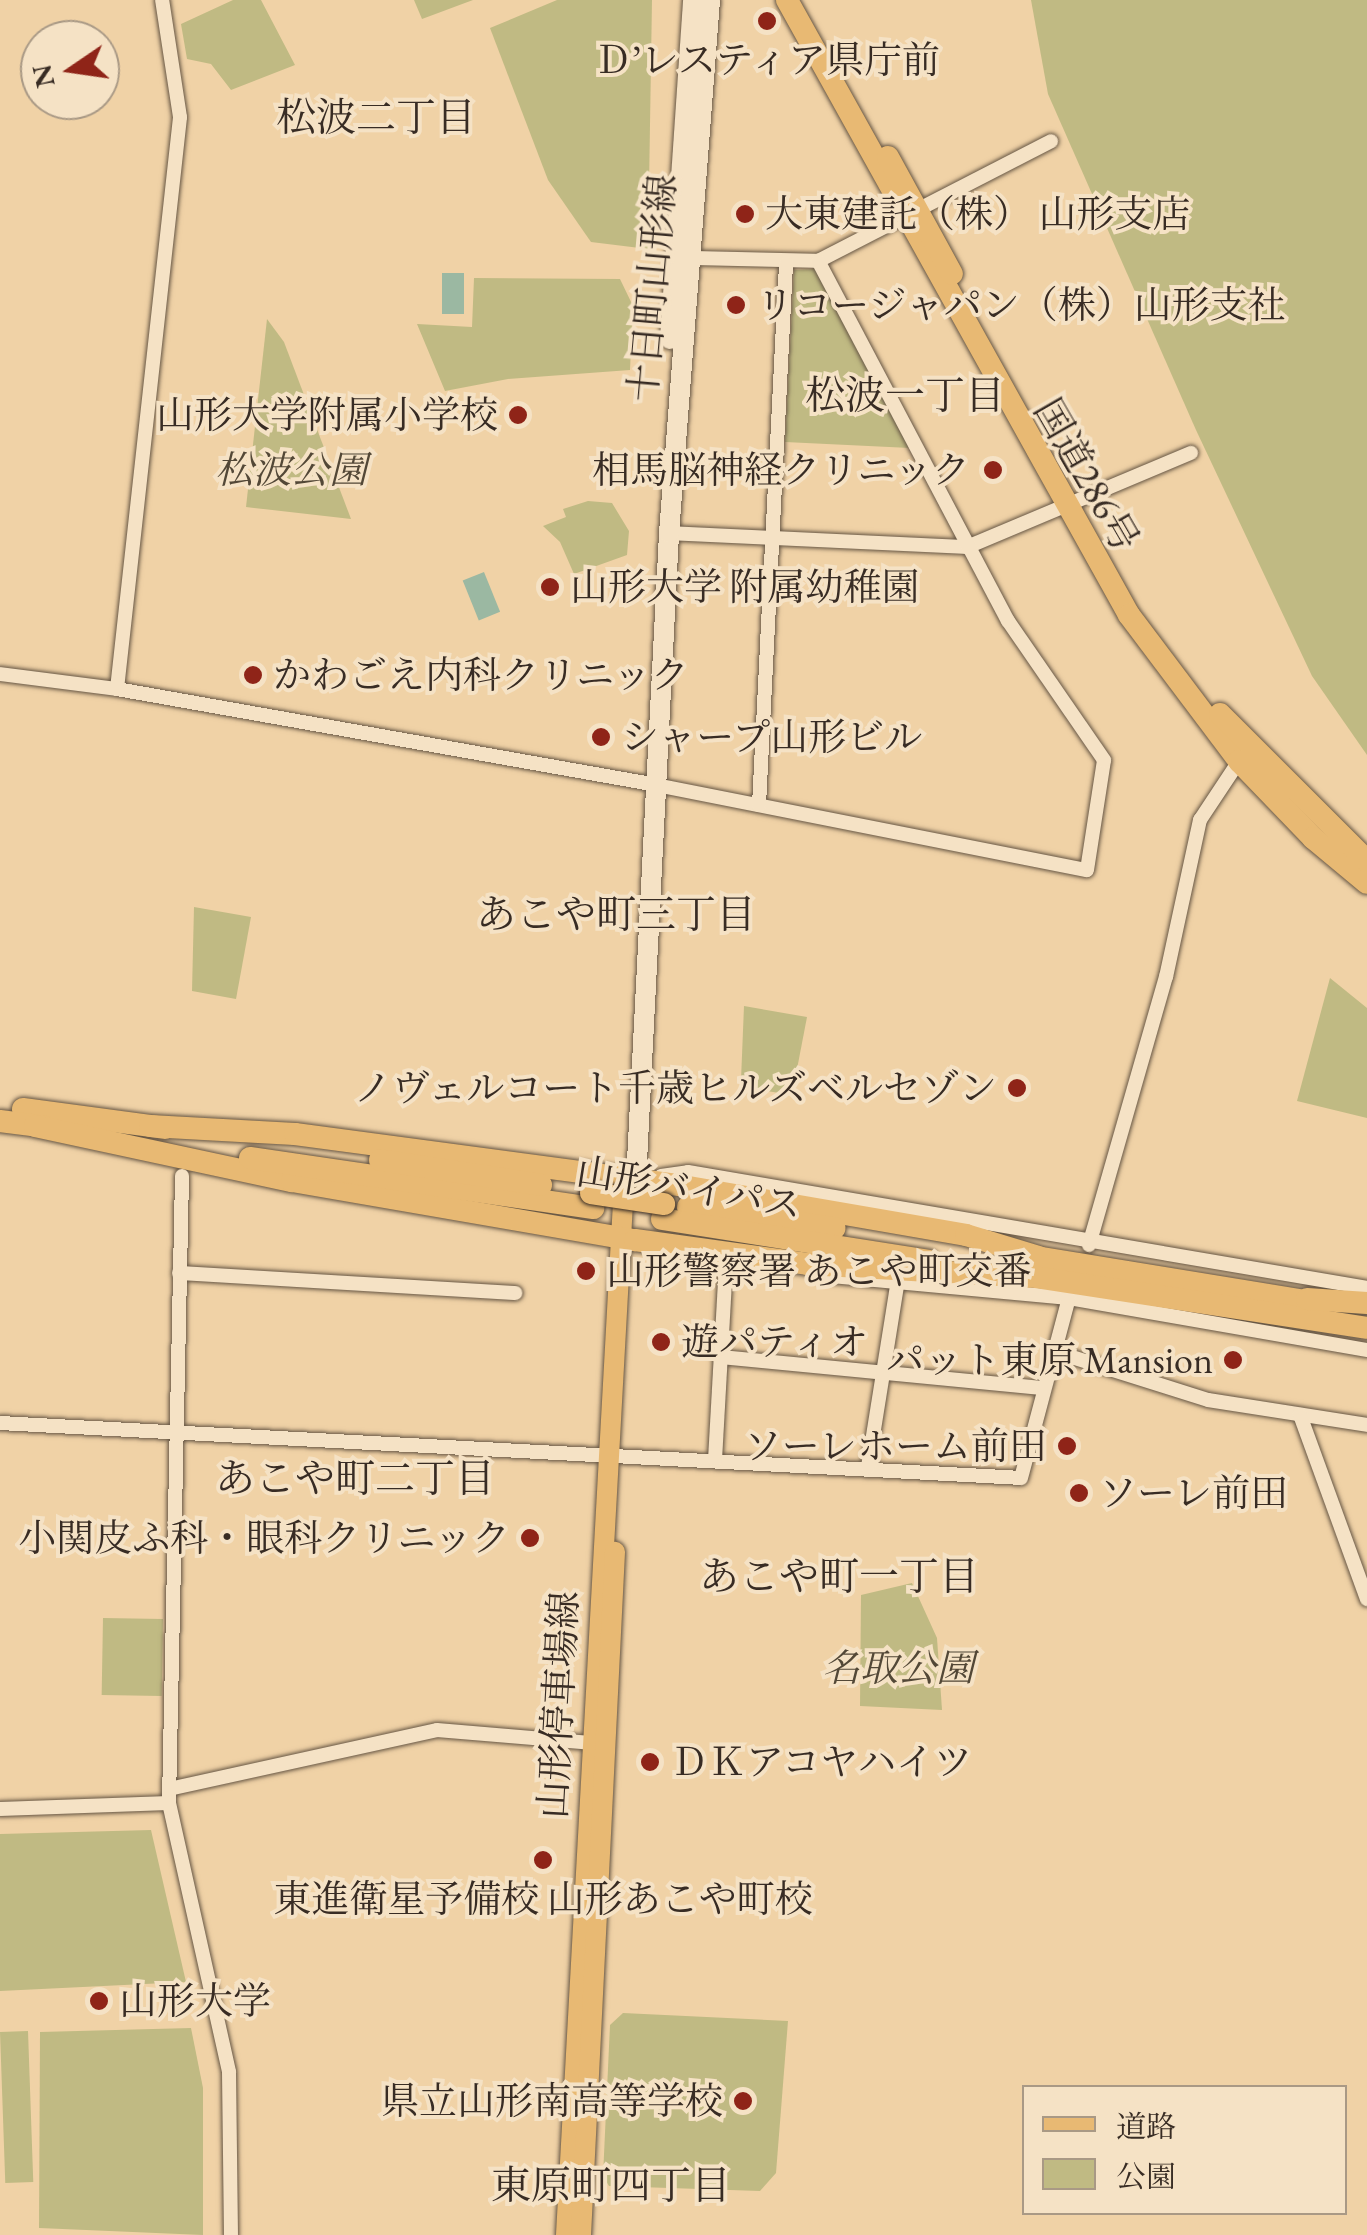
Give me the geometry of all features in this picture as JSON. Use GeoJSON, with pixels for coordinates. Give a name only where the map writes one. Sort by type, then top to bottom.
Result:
{"type":"FeatureCollection","features":[{"type":"Feature","properties":{"kind":"highway","name":"国道286号"},"geometry":{"type":"LineString","coordinates":[[787,0],[1070,505],[1245,754],[1313,838],[1367,882]]}},
{"type":"Feature","properties":{"kind":"highway","name":"国道286号"},"geometry":{"type":"LineString","coordinates":[[803,0],[909,213]]}},
{"type":"Feature","properties":{"kind":"highway","name":"国道286号"},"geometry":{"type":"LineString","coordinates":[[1245,754],[1367,861]]}},
{"type":"Feature","properties":{"kind":"highway","name":"山形バイパス"},"geometry":{"type":"LineString","coordinates":[[0,1106],[150,1126],[592,1201]]}},
{"type":"Feature","properties":{"kind":"highway","name":"山形バイパス"},"geometry":{"type":"LineString","coordinates":[[0,1121],[664,1211],[1296,1306],[1367,1312]]}},
{"type":"Feature","properties":{"kind":"highway"},"geometry":{"type":"LineString","coordinates":[[34,1126],[292,1181],[628,1239],[825,1266],[1034,1267]]}},
{"type":"Feature","properties":{"kind":"highway"},"geometry":{"type":"LineString","coordinates":[[150,1126],[295,1134],[630,1180],[966,1236],[1034,1267]]}},
{"type":"Feature","properties":{"kind":"highway"},"geometry":{"type":"LineString","coordinates":[[1296,1306],[1367,1303]]}},
{"type":"Feature","properties":{"kind":"highway","name":"山形バイパス"},"geometry":{"type":"LineString","coordinates":[[1296,1306],[1367,1332]]}},
{"type":"Feature","properties":{"kind":"main road","name":"十日町山形線"},"geometry":{"type":"LineString","coordinates":[[630,1180],[693,0]]}},
{"type":"Feature","properties":{"kind":"main road","name":"十日町山形線"},"geometry":{"type":"LineString","coordinates":[[650,784],[710,0]]}},
{"type":"Feature","properties":{"kind":"main road","name":"山形停車場線"},"geometry":{"type":"LineString","coordinates":[[566,2235],[630,1180]]}},
{"type":"Feature","properties":{"kind":"main road","name":"山形停車場線"},"geometry":{"type":"LineString","coordinates":[[582,2235],[597,1743]]}},
{"type":"Feature","properties":{"kind":"street"},"geometry":{"type":"LineString","coordinates":[[117,688],[180,118],[162,0]]}},
{"type":"Feature","properties":{"kind":"street"},"geometry":{"type":"LineString","coordinates":[[690,258],[818,262],[1051,141]]}},
{"type":"Feature","properties":{"kind":"street"},"geometry":{"type":"LineString","coordinates":[[0,674],[117,688],[650,784],[1088,870],[1104,760],[1008,620],[818,262]]}},
{"type":"Feature","properties":{"kind":"street"},"geometry":{"type":"LineString","coordinates":[[759,805],[769,538],[786,264]]}},
{"type":"Feature","properties":{"kind":"street"},"geometry":{"type":"LineString","coordinates":[[669,533],[968,547],[1191,453]]}},
{"type":"Feature","properties":{"kind":"street"},"geometry":{"type":"LineString","coordinates":[[1090,1246],[1156,1015],[1200,820],[1245,754]]}},
{"type":"Feature","properties":{"kind":"street"},"geometry":{"type":"LineString","coordinates":[[630,1180],[688,1172],[1090,1246],[1367,1288]]}},
{"type":"Feature","properties":{"kind":"street"},"geometry":{"type":"LineString","coordinates":[[182,1176],[169,1796],[229,2072],[231,2235]]}},
{"type":"Feature","properties":{"kind":"street"},"geometry":{"type":"LineString","coordinates":[[628,1239],[668,1255],[897,1285],[1069,1298],[1367,1350]]}},
{"type":"Feature","properties":{"kind":"street"},"geometry":{"type":"LineString","coordinates":[[715,1460],[726,1262]]}},
{"type":"Feature","properties":{"kind":"street"},"geometry":{"type":"LineString","coordinates":[[179,1273],[516,1293]]}},
{"type":"Feature","properties":{"kind":"street"},"geometry":{"type":"LineString","coordinates":[[868,1467],[897,1285]]}},
{"type":"Feature","properties":{"kind":"street"},"geometry":{"type":"LineString","coordinates":[[0,1423],[1021,1478],[1069,1298]]}},
{"type":"Feature","properties":{"kind":"street"},"geometry":{"type":"LineString","coordinates":[[1056,1352],[1208,1400],[1367,1425]]}},
{"type":"Feature","properties":{"kind":"street"},"geometry":{"type":"LineString","coordinates":[[720,1357],[1043,1388]]}},
{"type":"Feature","properties":{"kind":"street"},"geometry":{"type":"LineString","coordinates":[[1300,1415],[1367,1599]]}},
{"type":"Feature","properties":{"kind":"street"},"geometry":{"type":"LineString","coordinates":[[0,1809],[169,1796],[437,1730],[597,1743]]}},
{"type":"Feature","properties":{"kind":"green space"},"geometry":{"type":"Polygon","coordinates":[[[233,0],[261,0],[295,65],[231,90],[211,64],[187,59],[181,24],[233,0]]]}},
{"type":"Feature","properties":{"kind":"green space"},"geometry":{"type":"Polygon","coordinates":[[[414,0],[473,0],[422,19],[414,0]]]}},
{"type":"Feature","properties":{"kind":"green space"},"geometry":{"type":"Polygon","coordinates":[[[557,0],[652,0],[648,249],[591,242],[548,180],[490,28],[557,0]]]}},
{"type":"Feature","properties":{"kind":"green space"},"geometry":{"type":"Polygon","coordinates":[[[1031,0],[1367,0],[1367,755],[1312,676],[1196,430],[1048,94],[1031,0]]]}},
{"type":"Feature","properties":{"kind":"green space"},"geometry":{"type":"Polygon","coordinates":[[[815,269],[910,448],[785,442],[794,270],[815,269]]]}},
{"type":"Feature","properties":{"kind":"green space"},"geometry":{"type":"Polygon","coordinates":[[[474,278],[620,279],[633,306],[630,370],[508,379],[445,391],[417,324],[472,327],[474,278]]]}},
{"type":"Feature","properties":{"kind":"green space","name":"松波公園"},"geometry":{"type":"Polygon","coordinates":[[[267,319],[284,342],[351,519],[246,507],[267,319]]]}},
{"type":"Feature","properties":{"kind":"green space"},"geometry":{"type":"Polygon","coordinates":[[[588,501],[612,503],[629,531],[627,555],[574,574],[560,542],[543,526],[566,517],[563,509],[588,501]]]}},
{"type":"Feature","properties":{"kind":"green space"},"geometry":{"type":"Polygon","coordinates":[[[194,907],[251,917],[236,999],[192,991],[194,907]]]}},
{"type":"Feature","properties":{"kind":"green space"},"geometry":{"type":"Polygon","coordinates":[[[1330,978],[1367,1008],[1367,1118],[1297,1101],[1330,978]]]}},
{"type":"Feature","properties":{"kind":"green space"},"geometry":{"type":"Polygon","coordinates":[[[744,1006],[807,1017],[792,1095],[747,1088],[741,1080],[744,1006]]]}},
{"type":"Feature","properties":{"kind":"green space","name":"名取公園"},"geometry":{"type":"Polygon","coordinates":[[[912,1583],[937,1638],[942,1710],[860,1706],[861,1595],[912,1583]]]}},
{"type":"Feature","properties":{"kind":"green space"},"geometry":{"type":"Polygon","coordinates":[[[103,1618],[163,1619],[162,1696],[102,1695],[103,1618]]]}},
{"type":"Feature","properties":{"kind":"green space"},"geometry":{"type":"Polygon","coordinates":[[[151,1830],[186,1982],[0,1991],[0,1834],[151,1830]]]}},
{"type":"Feature","properties":{"kind":"green space"},"geometry":{"type":"Polygon","coordinates":[[[623,2013],[788,2021],[776,2173],[760,2191],[609,2186],[603,2176],[610,2025],[623,2013]]]}},
{"type":"Feature","properties":{"kind":"green space"},"geometry":{"type":"Polygon","coordinates":[[[191,2028],[203,2088],[203,2235],[39,2228],[40,2032],[191,2028]]]}},
{"type":"Feature","properties":{"kind":"green space"},"geometry":{"type":"Polygon","coordinates":[[[28,2031],[33,2182],[5,2183],[0,2032],[28,2031]]]}},
{"type":"Feature","properties":{"kind":"shaded area"},"geometry":{"type":"Polygon","coordinates":[[[442,273],[464,273],[464,314],[442,314],[442,273]]]}},
{"type":"Feature","properties":{"kind":"shaded area"},"geometry":{"type":"Polygon","coordinates":[[[484,572],[500,612],[479,620],[463,581],[484,572]]]}},
{"type":"Feature","properties":{"kind":"place","name":"Ｄ’レスティア県庁前"},"geometry":{"type":"Point","coordinates":[767,21]}},
{"type":"Feature","properties":{"kind":"place","name":"大東建託（株） 山形支店"},"geometry":{"type":"Point","coordinates":[745,214]}},
{"type":"Feature","properties":{"kind":"place","name":"リコージャパン（株）山形支社"},"geometry":{"type":"Point","coordinates":[736,305]}},
{"type":"Feature","properties":{"kind":"place","name":"山形大学附属小学校"},"geometry":{"type":"Point","coordinates":[518,415]}},
{"type":"Feature","properties":{"kind":"place","name":"相馬脳神経クリニック"},"geometry":{"type":"Point","coordinates":[993,470]}},
{"type":"Feature","properties":{"kind":"place","name":"山形大学 附属幼稚園"},"geometry":{"type":"Point","coordinates":[550,587]}},
{"type":"Feature","properties":{"kind":"place","name":"かわごえ内科クリニック"},"geometry":{"type":"Point","coordinates":[253,675]}},
{"type":"Feature","properties":{"kind":"place","name":"シャープ山形ビル"},"geometry":{"type":"Point","coordinates":[601,737]}},
{"type":"Feature","properties":{"kind":"place","name":"ノヴェルコート千歳ヒルズベルセゾン"},"geometry":{"type":"Point","coordinates":[1017,1088]}},
{"type":"Feature","properties":{"kind":"place","name":"山形警察署 あこや町交番"},"geometry":{"type":"Point","coordinates":[586,1271]}},
{"type":"Feature","properties":{"kind":"place","name":"遊パティオ"},"geometry":{"type":"Point","coordinates":[661,1342]}},
{"type":"Feature","properties":{"kind":"place","name":"パット東原 Mansion"},"geometry":{"type":"Point","coordinates":[1233,1360]}},
{"type":"Feature","properties":{"kind":"place","name":"ソーレホーム前田"},"geometry":{"type":"Point","coordinates":[1067,1446]}},
{"type":"Feature","properties":{"kind":"place","name":"ソーレ前田"},"geometry":{"type":"Point","coordinates":[1079,1493]}},
{"type":"Feature","properties":{"kind":"place","name":"小関皮ふ科・眼科クリニック"},"geometry":{"type":"Point","coordinates":[530,1538]}},
{"type":"Feature","properties":{"kind":"place","name":"ＤＫアコヤハイツ"},"geometry":{"type":"Point","coordinates":[650,1762]}},
{"type":"Feature","properties":{"kind":"place","name":"東進衛星予備校 山形あこや町校"},"geometry":{"type":"Point","coordinates":[543,1860]}},
{"type":"Feature","properties":{"kind":"place","name":"山形大学"},"geometry":{"type":"Point","coordinates":[99,2001]}},
{"type":"Feature","properties":{"kind":"place","name":"県立山形南高等学校"},"geometry":{"type":"Point","coordinates":[743,2101]}},
{"type":"Feature","properties":{"kind":"district","name":"松波二丁目"},"geometry":{"type":"Point","coordinates":[376,117]}},
{"type":"Feature","properties":{"kind":"district","name":"松波一丁目"},"geometry":{"type":"Point","coordinates":[905,395]}},
{"type":"Feature","properties":{"kind":"district","name":"あこや町三丁目"},"geometry":{"type":"Point","coordinates":[616,914]}},
{"type":"Feature","properties":{"kind":"district","name":"あこや町二丁目"},"geometry":{"type":"Point","coordinates":[355,1478]}},
{"type":"Feature","properties":{"kind":"district","name":"あこや町一丁目"},"geometry":{"type":"Point","coordinates":[839,1576]}},
{"type":"Feature","properties":{"kind":"district","name":"東原町四丁目"},"geometry":{"type":"Point","coordinates":[611,2185]}}]}
